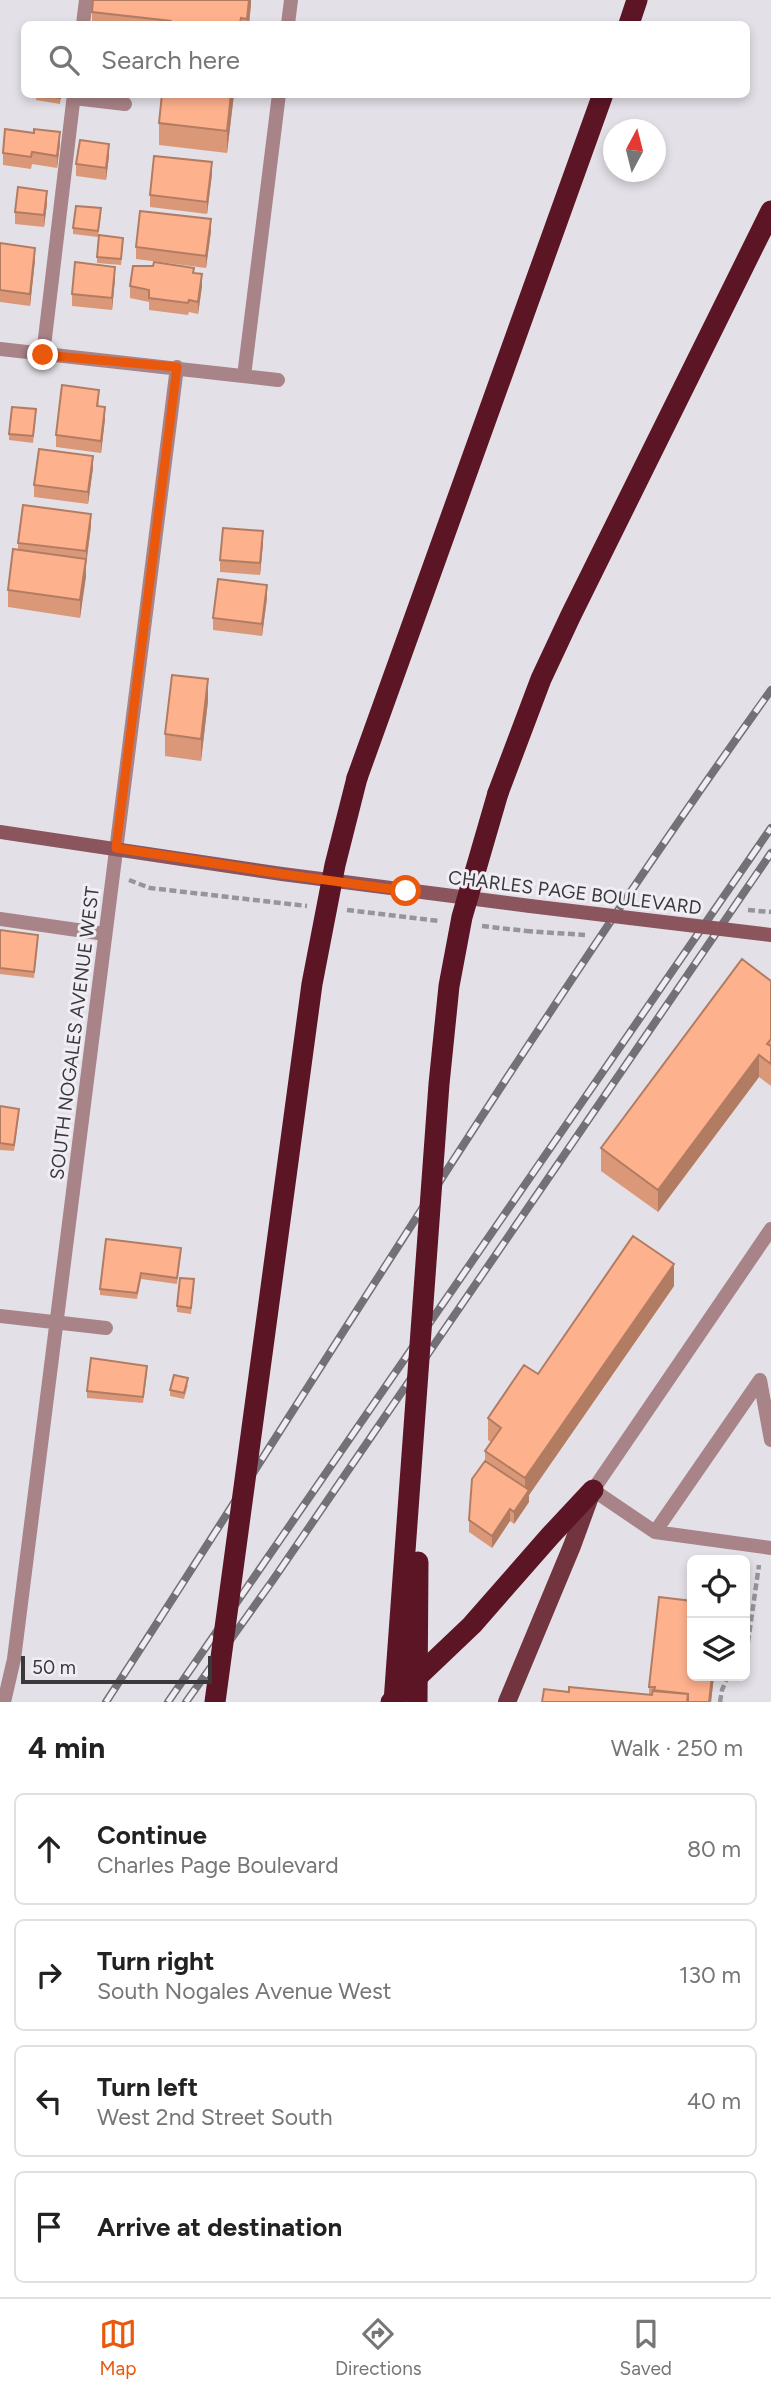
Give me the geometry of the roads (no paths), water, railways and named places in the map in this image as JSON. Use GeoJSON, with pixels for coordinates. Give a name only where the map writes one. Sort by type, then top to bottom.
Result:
{"type":"FeatureCollection","features":[{"type":"Feature","properties":{"kind":"highway"},"geometry":{"type":"LineString","coordinates":[[630,21],[637,0]]}},
{"type":"Feature","properties":{"kind":"highway"},"geometry":{"type":"LineString","coordinates":[[215,1702],[312,984],[335,865],[357,778],[602,98]]}},
{"type":"Feature","properties":{"kind":"highway"},"geometry":{"type":"LineString","coordinates":[[393,1702],[439,1084],[449,986],[462,917],[498,793],[541,679],[771,211]]}},
{"type":"Feature","properties":{"kind":"highway"},"geometry":{"type":"LineString","coordinates":[[417,1702],[419,1378]]}},
{"type":"Feature","properties":{"kind":"highway"},"geometry":{"type":"LineString","coordinates":[[393,1702],[472,1625],[593,1490]]}},
{"type":"Feature","properties":{"kind":"main road","name":"CHARLES PAGE BOULEVARD"},"geometry":{"type":"LineString","coordinates":[[0,832],[296,876],[771,934]]}},
{"type":"Feature","properties":{"kind":"main road"},"geometry":{"type":"LineString","coordinates":[[507,1702],[593,1490]]}},
{"type":"Feature","properties":{"kind":"street"},"geometry":{"type":"LineString","coordinates":[[83,21],[86,0]]}},
{"type":"Feature","properties":{"kind":"street"},"geometry":{"type":"LineString","coordinates":[[288,21],[291,0]]}},
{"type":"Feature","properties":{"kind":"street"},"geometry":{"type":"LineString","coordinates":[[43,355],[74,98]]}},
{"type":"Feature","properties":{"kind":"street"},"geometry":{"type":"LineString","coordinates":[[87,98],[125,104]]}},
{"type":"Feature","properties":{"kind":"street"},"geometry":{"type":"LineString","coordinates":[[244,376],[279,98]]}},
{"type":"Feature","properties":{"kind":"street"},"geometry":{"type":"LineString","coordinates":[[0,349],[278,380]]}},
{"type":"Feature","properties":{"kind":"street","name":"SOUTH NOGALES AVENUE WEST"},"geometry":{"type":"LineString","coordinates":[[4,1702],[14,1659],[58,1323],[177,367]]}},
{"type":"Feature","properties":{"kind":"street"},"geometry":{"type":"LineString","coordinates":[[0,919],[105,934]]}},
{"type":"Feature","properties":{"kind":"street"},"geometry":{"type":"LineString","coordinates":[[766,1548],[655,1532],[593,1490],[771,1229]]}},
{"type":"Feature","properties":{"kind":"street"},"geometry":{"type":"LineString","coordinates":[[0,1316],[106,1328]]}},
{"type":"Feature","properties":{"kind":"street"},"geometry":{"type":"LineString","coordinates":[[655,1532],[760,1380],[771,1440]]}},
{"type":"Feature","properties":{"kind":"railway"},"geometry":{"type":"LineString","coordinates":[[106,1702],[515,1065],[771,690]]}},
{"type":"Feature","properties":{"kind":"railway"},"geometry":{"type":"LineString","coordinates":[[168,1702],[771,828]]}},
{"type":"Feature","properties":{"kind":"railway"},"geometry":{"type":"LineString","coordinates":[[186,1702],[273,1580],[771,853]]}}]}
